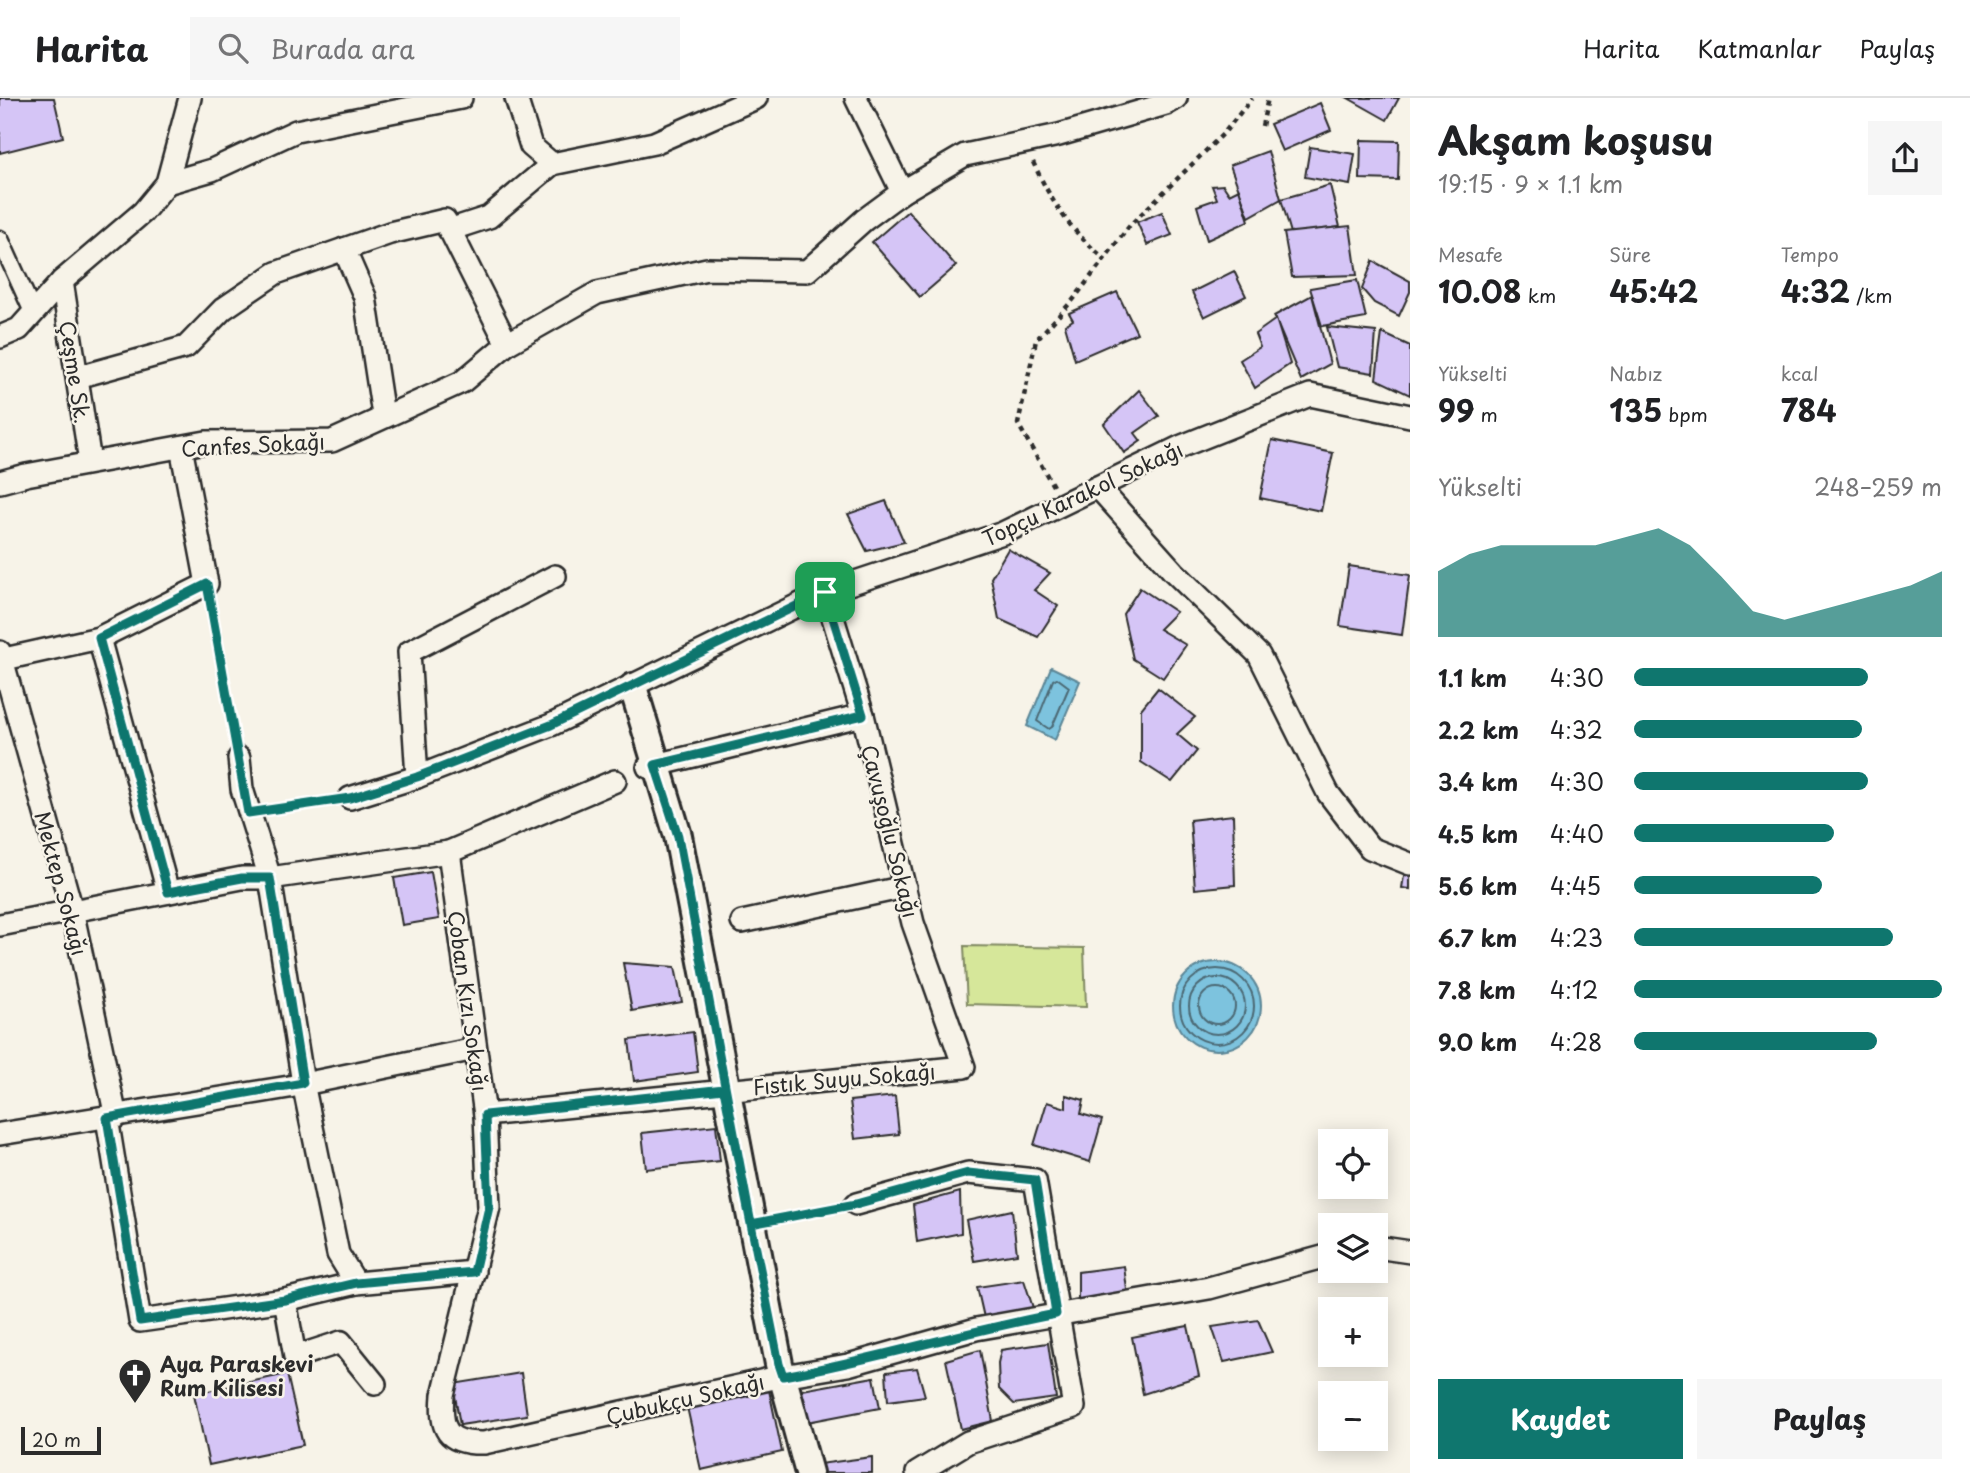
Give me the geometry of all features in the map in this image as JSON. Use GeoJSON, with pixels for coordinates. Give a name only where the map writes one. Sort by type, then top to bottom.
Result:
{"type":"FeatureCollection","features":[{"type":"Feature","properties":{"kind":"street"},"geometry":{"type":"LineString","coordinates":[[0,337],[19,329],[62,281],[143,212],[167,183],[190,98]]}},
{"type":"Feature","properties":{"kind":"street"},"geometry":{"type":"LineString","coordinates":[[167,183],[212,170],[296,131],[461,98]]}},
{"type":"Feature","properties":{"kind":"street"},"geometry":{"type":"LineString","coordinates":[[516,98],[531,146],[552,164]]}},
{"type":"Feature","properties":{"kind":"street"},"geometry":{"type":"LineString","coordinates":[[449,230],[489,217],[552,164],[654,143],[756,98]]}},
{"type":"Feature","properties":{"kind":"street"},"geometry":{"type":"LineString","coordinates":[[856,98],[902,192]]}},
{"type":"Feature","properties":{"kind":"street","name":"Canfes Sokağı"},"geometry":{"type":"LineString","coordinates":[[0,482],[206,442],[332,441],[383,415],[462,382],[507,344],[597,293],[707,269],[807,271],[864,220],[902,192],[965,155],[1166,104],[1176,98]]}},
{"type":"Feature","properties":{"kind":"street"},"geometry":{"type":"LineString","coordinates":[[78,377],[186,346],[223,309],[276,273],[390,233],[445,220],[507,344]]}},
{"type":"Feature","properties":{"kind":"street"},"geometry":{"type":"LineString","coordinates":[[0,239],[33,313]]}},
{"type":"Feature","properties":{"kind":"street"},"geometry":{"type":"LineString","coordinates":[[344,250],[365,297],[383,415]]}},
{"type":"Feature","properties":{"kind":"street","name":"Çeşme Sk."},"geometry":{"type":"LineString","coordinates":[[62,281],[90,463]]}},
{"type":"Feature","properties":{"kind":"street","name":"Topçu Karakol Sokağı"},"geometry":{"type":"LineString","coordinates":[[350,798],[417,777],[551,725],[825,592],[1003,533],[1182,446],[1310,395],[1410,416]]}},
{"type":"Feature","properties":{"kind":"street"},"geometry":{"type":"LineString","coordinates":[[0,659],[99,638],[207,584],[181,447]]}},
{"type":"Feature","properties":{"kind":"street"},"geometry":{"type":"LineString","coordinates":[[1098,486],[1174,572],[1259,655],[1328,793],[1370,848],[1410,864]]}},
{"type":"Feature","properties":{"kind":"street"},"geometry":{"type":"LineString","coordinates":[[417,777],[409,652],[555,576]]}},
{"type":"Feature","properties":{"kind":"street","name":"Çavuşoğlu Sokağı"},"geometry":{"type":"LineString","coordinates":[[825,592],[863,715],[913,923],[964,1067]]}},
{"type":"Feature","properties":{"kind":"street"},"geometry":{"type":"LineString","coordinates":[[99,638],[168,892]]}},
{"type":"Feature","properties":{"kind":"street","name":"Mektep Sokağı"},"geometry":{"type":"LineString","coordinates":[[0,652],[72,910],[112,1117],[140,1321],[285,1300]]}},
{"type":"Feature","properties":{"kind":"street"},"geometry":{"type":"LineString","coordinates":[[633,687],[651,766],[678,836],[751,1224],[783,1376],[809,1473]]}},
{"type":"Feature","properties":{"kind":"street"},"geometry":{"type":"LineString","coordinates":[[651,766],[863,715]]}},
{"type":"Feature","properties":{"kind":"street"},"geometry":{"type":"LineString","coordinates":[[239,758],[248,813],[270,878],[303,1083],[338,1254],[356,1283]]}},
{"type":"Feature","properties":{"kind":"street"},"geometry":{"type":"LineString","coordinates":[[0,925],[242,878],[270,878],[449,852],[615,781]]}},
{"type":"Feature","properties":{"kind":"street","name":"Çoban Kızı Sokağı"},"geometry":{"type":"LineString","coordinates":[[449,852],[485,1115],[489,1207],[443,1395],[441,1420],[450,1436]]}},
{"type":"Feature","properties":{"kind":"street"},"geometry":{"type":"LineString","coordinates":[[742,922],[905,887]]}},
{"type":"Feature","properties":{"kind":"street"},"geometry":{"type":"LineString","coordinates":[[0,1134],[303,1083],[475,1049]]}},
{"type":"Feature","properties":{"kind":"street","name":"Fıstık Suyu Sokağı"},"geometry":{"type":"LineString","coordinates":[[485,1115],[964,1067]]}},
{"type":"Feature","properties":{"kind":"street"},"geometry":{"type":"LineString","coordinates":[[856,1204],[968,1173],[1035,1180],[1074,1407],[968,1442],[917,1473]]}},
{"type":"Feature","properties":{"kind":"street"},"geometry":{"type":"LineString","coordinates":[[1388,1249],[1410,1252]]}},
{"type":"Feature","properties":{"kind":"street","name":"Çubukçu Sokağı"},"geometry":{"type":"LineString","coordinates":[[450,1436],[468,1443],[484,1443],[783,1376],[848,1365],[976,1329],[1209,1288],[1318,1258]]}},
{"type":"Feature","properties":{"kind":"street"},"geometry":{"type":"LineString","coordinates":[[375,1384],[341,1342],[295,1357],[285,1300],[356,1283],[474,1272]]}},
{"type":"Feature","properties":{"kind":"path"},"geometry":{"type":"LineString","coordinates":[[1063,503],[1018,424],[1036,340],[1131,224],[1224,133],[1252,98]]}},
{"type":"Feature","properties":{"kind":"path"},"geometry":{"type":"LineString","coordinates":[[1262,126],[1268,98]]}},
{"type":"Feature","properties":{"kind":"path"},"geometry":{"type":"LineString","coordinates":[[1024,142],[1052,203],[1090,247],[1104,258]]}},
{"type":"Feature","properties":{"kind":"path"},"geometry":{"type":"LineString","coordinates":[[207,584],[239,758]]}},
{"type":"Feature","properties":{"kind":"path"},"geometry":{"type":"LineString","coordinates":[[248,813],[350,798]]}},
{"type":"Feature","properties":{"kind":"path"},"geometry":{"type":"LineString","coordinates":[[751,1224],[856,1204]]}},
{"type":"Feature","properties":{"kind":"green space"},"geometry":{"type":"Polygon","coordinates":[[[964,946],[1084,948],[1086,1007],[967,1004],[964,946]]]}},
{"type":"Feature","properties":{"kind":"water"},"geometry":{"type":"Polygon","coordinates":[[[1051,667],[1080,681],[1055,740],[1027,726],[1051,667]]]}},
{"type":"Feature","properties":{"kind":"water"},"geometry":{"type":"Polygon","coordinates":[[[1217,962],[1242,969],[1254,981],[1261,1006],[1254,1031],[1242,1043],[1217,1050],[1192,1043],[1180,1031],[1173,1006],[1180,981],[1192,969],[1217,962]]]}},
{"type":"Feature","properties":{"kind":"building"},"geometry":{"type":"Polygon","coordinates":[[[0,98],[54,98],[63,137],[0,153],[0,98]]]}},
{"type":"Feature","properties":{"kind":"building"},"geometry":{"type":"Polygon","coordinates":[[[1348,98],[1399,98],[1387,120],[1348,98]]]}},
{"type":"Feature","properties":{"kind":"building"},"geometry":{"type":"Polygon","coordinates":[[[1320,103],[1331,130],[1282,151],[1270,124],[1320,103]]]}},
{"type":"Feature","properties":{"kind":"building"},"geometry":{"type":"Polygon","coordinates":[[[1361,140],[1399,141],[1398,180],[1360,179],[1361,140]]]}},
{"type":"Feature","properties":{"kind":"building"},"geometry":{"type":"Polygon","coordinates":[[[1310,147],[1355,154],[1350,185],[1305,177],[1310,147]]]}},
{"type":"Feature","properties":{"kind":"building"},"geometry":{"type":"Polygon","coordinates":[[[1268,151],[1281,199],[1249,217],[1230,165],[1268,151]]]}},
{"type":"Feature","properties":{"kind":"building"},"geometry":{"type":"Polygon","coordinates":[[[1223,185],[1229,194],[1239,189],[1249,221],[1207,240],[1197,206],[1217,199],[1212,186],[1223,185]]]}},
{"type":"Feature","properties":{"kind":"building"},"geometry":{"type":"Polygon","coordinates":[[[1330,185],[1340,227],[1291,233],[1281,199],[1330,185]]]}},
{"type":"Feature","properties":{"kind":"building"},"geometry":{"type":"Polygon","coordinates":[[[908,211],[956,266],[920,297],[872,242],[908,211]]]}},
{"type":"Feature","properties":{"kind":"building"},"geometry":{"type":"Polygon","coordinates":[[[1162,212],[1172,235],[1147,245],[1137,222],[1162,212]]]}},
{"type":"Feature","properties":{"kind":"building"},"geometry":{"type":"Polygon","coordinates":[[[1350,226],[1357,275],[1292,277],[1284,233],[1350,226]]]}},
{"type":"Feature","properties":{"kind":"building"},"geometry":{"type":"Polygon","coordinates":[[[1373,261],[1410,281],[1410,292],[1399,316],[1374,303],[1362,289],[1373,261]]]}},
{"type":"Feature","properties":{"kind":"building"},"geometry":{"type":"Polygon","coordinates":[[[1234,271],[1246,296],[1204,317],[1192,292],[1234,271]]]}},
{"type":"Feature","properties":{"kind":"building"},"geometry":{"type":"Polygon","coordinates":[[[1357,280],[1366,318],[1322,326],[1310,288],[1357,280]]]}},
{"type":"Feature","properties":{"kind":"building"},"geometry":{"type":"Polygon","coordinates":[[[1117,292],[1137,333],[1075,360],[1065,325],[1073,320],[1069,313],[1117,292]]]}},
{"type":"Feature","properties":{"kind":"building"},"geometry":{"type":"Polygon","coordinates":[[[1312,295],[1330,364],[1301,380],[1274,316],[1312,295]]]}},
{"type":"Feature","properties":{"kind":"building"},"geometry":{"type":"Polygon","coordinates":[[[1276,319],[1290,364],[1255,388],[1240,360],[1260,347],[1255,334],[1276,319]]]}},
{"type":"Feature","properties":{"kind":"building"},"geometry":{"type":"Polygon","coordinates":[[[1327,327],[1376,332],[1373,373],[1337,367],[1327,327]]]}},
{"type":"Feature","properties":{"kind":"building"},"geometry":{"type":"Polygon","coordinates":[[[1382,333],[1410,346],[1410,395],[1376,379],[1382,333]]]}},
{"type":"Feature","properties":{"kind":"building"},"geometry":{"type":"Polygon","coordinates":[[[1139,390],[1159,416],[1135,433],[1141,441],[1124,453],[1104,424],[1139,390]]]}},
{"type":"Feature","properties":{"kind":"building"},"geometry":{"type":"Polygon","coordinates":[[[1272,440],[1333,453],[1321,511],[1260,498],[1272,440]]]}},
{"type":"Feature","properties":{"kind":"building"},"geometry":{"type":"Polygon","coordinates":[[[886,501],[904,542],[867,551],[848,514],[886,501]]]}},
{"type":"Feature","properties":{"kind":"building"},"geometry":{"type":"Polygon","coordinates":[[[1008,549],[1050,573],[1034,590],[1058,606],[1038,637],[999,619],[991,578],[1008,549]]]}},
{"type":"Feature","properties":{"kind":"building"},"geometry":{"type":"Polygon","coordinates":[[[1349,566],[1410,575],[1402,635],[1340,626],[1349,566]]]}},
{"type":"Feature","properties":{"kind":"building"},"geometry":{"type":"Polygon","coordinates":[[[1140,588],[1176,612],[1159,629],[1186,645],[1163,678],[1133,659],[1123,614],[1140,588]]]}},
{"type":"Feature","properties":{"kind":"building"},"geometry":{"type":"Polygon","coordinates":[[[1158,688],[1195,717],[1177,734],[1197,751],[1172,782],[1141,762],[1141,709],[1158,688]]]}},
{"type":"Feature","properties":{"kind":"building"},"geometry":{"type":"Polygon","coordinates":[[[1233,815],[1235,885],[1195,889],[1190,820],[1233,815]]]}},
{"type":"Feature","properties":{"kind":"building"},"geometry":{"type":"Polygon","coordinates":[[[1405,870],[1410,871],[1410,889],[1402,888],[1405,870]]]}},
{"type":"Feature","properties":{"kind":"building"},"geometry":{"type":"Polygon","coordinates":[[[431,872],[439,919],[402,925],[394,878],[431,872]]]}},
{"type":"Feature","properties":{"kind":"building"},"geometry":{"type":"Polygon","coordinates":[[[623,963],[675,967],[682,1002],[632,1011],[623,963]]]}},
{"type":"Feature","properties":{"kind":"building"},"geometry":{"type":"Polygon","coordinates":[[[693,1032],[698,1072],[634,1081],[629,1040],[693,1032]]]}},
{"type":"Feature","properties":{"kind":"building"},"geometry":{"type":"Polygon","coordinates":[[[1066,1095],[1084,1100],[1081,1114],[1102,1120],[1090,1162],[1034,1145],[1047,1102],[1066,1108],[1066,1095]]]}},
{"type":"Feature","properties":{"kind":"building"},"geometry":{"type":"Polygon","coordinates":[[[895,1096],[899,1134],[855,1139],[850,1101],[895,1096]]]}},
{"type":"Feature","properties":{"kind":"building"},"geometry":{"type":"Polygon","coordinates":[[[716,1125],[720,1161],[646,1169],[642,1133],[716,1125]]]}},
{"type":"Feature","properties":{"kind":"building"},"geometry":{"type":"Polygon","coordinates":[[[960,1192],[961,1233],[917,1242],[913,1205],[960,1192]]]}},
{"type":"Feature","properties":{"kind":"building"},"geometry":{"type":"Polygon","coordinates":[[[1012,1210],[1017,1254],[974,1261],[966,1220],[1012,1210]]]}},
{"type":"Feature","properties":{"kind":"building"},"geometry":{"type":"Polygon","coordinates":[[[1124,1266],[1128,1298],[1078,1307],[1078,1272],[1124,1266]]]}},
{"type":"Feature","properties":{"kind":"building"},"geometry":{"type":"Polygon","coordinates":[[[1024,1280],[1035,1314],[985,1322],[977,1287],[1024,1280]]]}},
{"type":"Feature","properties":{"kind":"building"},"geometry":{"type":"Polygon","coordinates":[[[1258,1320],[1272,1352],[1224,1362],[1212,1327],[1258,1320]]]}},
{"type":"Feature","properties":{"kind":"building"},"geometry":{"type":"Polygon","coordinates":[[[1188,1326],[1199,1376],[1143,1394],[1132,1337],[1188,1326]]]}},
{"type":"Feature","properties":{"kind":"building"},"geometry":{"type":"Polygon","coordinates":[[[1048,1343],[1056,1398],[1014,1404],[999,1389],[998,1363],[1001,1350],[1048,1343]]]}},
{"type":"Feature","properties":{"kind":"building"},"geometry":{"type":"Polygon","coordinates":[[[980,1350],[993,1421],[961,1429],[946,1360],[980,1350]]]}},
{"type":"Feature","properties":{"kind":"building"},"geometry":{"type":"Polygon","coordinates":[[[917,1368],[925,1396],[888,1401],[886,1372],[917,1368]]]}},
{"type":"Feature","properties":{"kind":"building"},"geometry":{"type":"Polygon","coordinates":[[[521,1373],[527,1415],[460,1425],[453,1384],[521,1373]]]}},
{"type":"Feature","properties":{"kind":"building"},"geometry":{"type":"Polygon","coordinates":[[[287,1374],[303,1445],[209,1465],[194,1394],[287,1374]]]}},
{"type":"Feature","properties":{"kind":"building"},"geometry":{"type":"Polygon","coordinates":[[[874,1377],[880,1408],[802,1423],[797,1391],[874,1377]]]}},
{"type":"Feature","properties":{"kind":"building"},"geometry":{"type":"Polygon","coordinates":[[[769,1390],[782,1452],[701,1470],[687,1407],[769,1390]]]}},
{"type":"Feature","properties":{"kind":"building"},"geometry":{"type":"Polygon","coordinates":[[[872,1457],[872,1473],[821,1473],[819,1464],[872,1457]]]}},
{"type":"Feature","properties":{"kind":"place","name":"Aya Paraskevi Rum Kilisesi"},"geometry":{"type":"Point","coordinates":[135,1405]}},
{"type":"Feature","properties":{"kind":"route"},"geometry":{"type":"LineString","coordinates":[[825,592],[551,725],[417,777],[350,798],[248,813],[207,584],[99,638],[168,892],[242,878],[270,878],[303,1083],[107,1118],[140,1321],[285,1300],[356,1283],[474,1272],[489,1207],[485,1115],[724,1089],[779,1364],[783,1376],[848,1365],[976,1329],[1056,1314],[1035,1180],[968,1173],[856,1204],[751,1224],[724,1089],[678,836],[655,765],[863,715],[825,592]]}}]}
